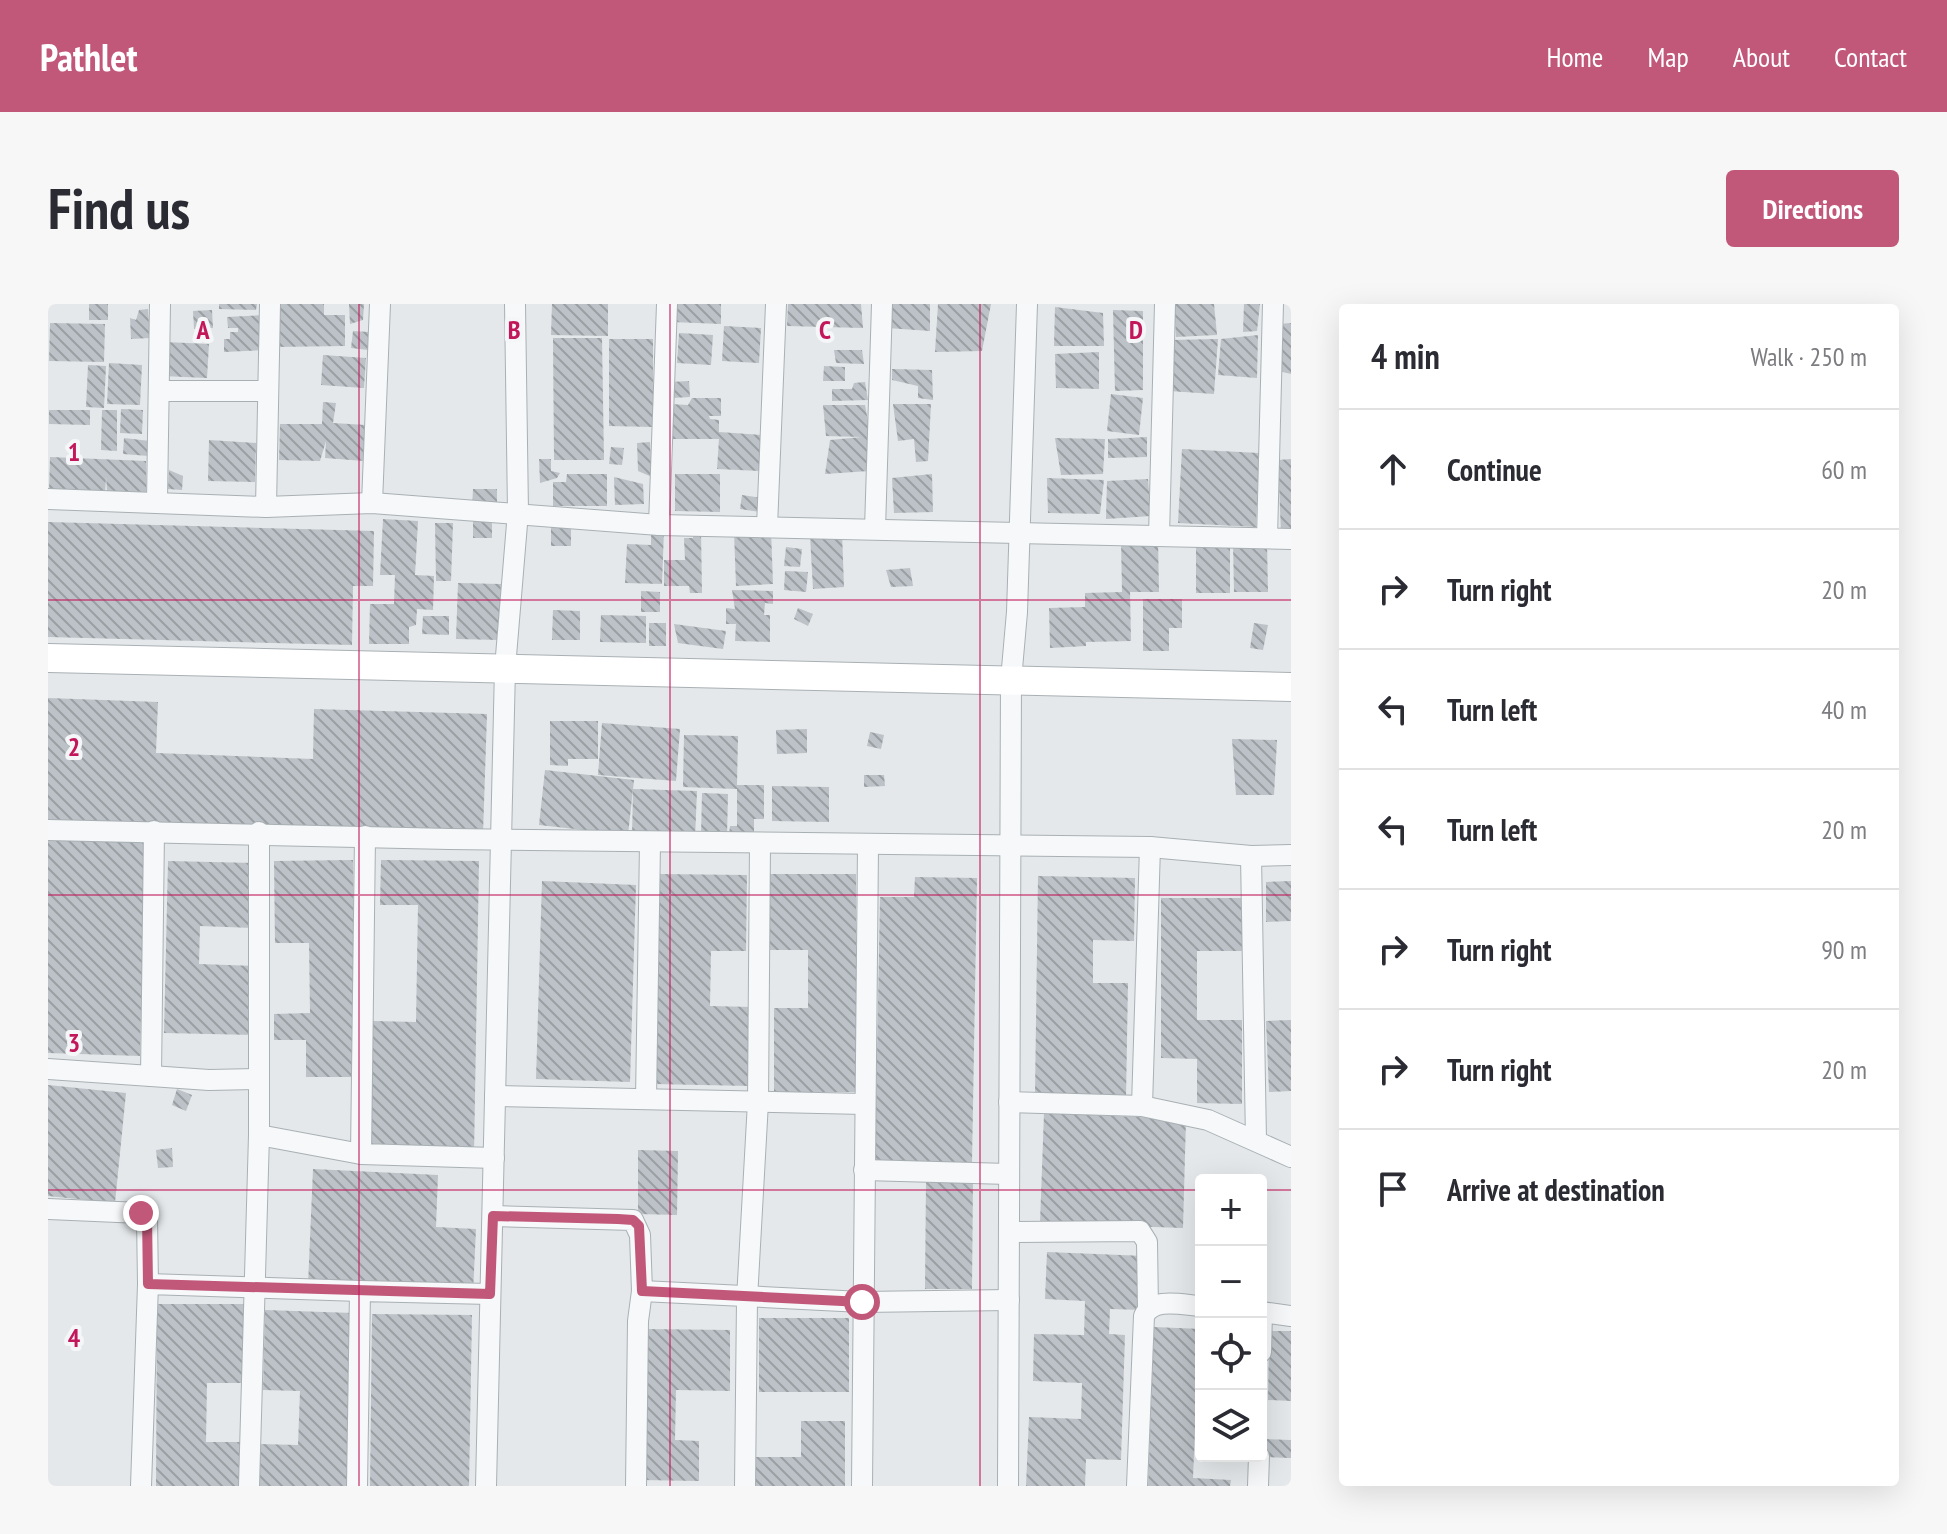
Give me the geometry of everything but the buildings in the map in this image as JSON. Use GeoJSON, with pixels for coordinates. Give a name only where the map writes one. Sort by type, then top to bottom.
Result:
{"type":"FeatureCollection","features":[{"type":"Feature","properties":{"kind":"main road"},"geometry":{"type":"LineString","coordinates":[[48,658],[1291,687]]}},
{"type":"Feature","properties":{"kind":"street"},"geometry":{"type":"LineString","coordinates":[[157,501],[160,304]]}},
{"type":"Feature","properties":{"kind":"street"},"geometry":{"type":"LineString","coordinates":[[266,507],[270,304]]}},
{"type":"Feature","properties":{"kind":"street"},"geometry":{"type":"LineString","coordinates":[[372,503],[380,304]]}},
{"type":"Feature","properties":{"kind":"street"},"geometry":{"type":"LineString","coordinates":[[486,1486],[505,668],[518,512],[515,304]]}},
{"type":"Feature","properties":{"kind":"street"},"geometry":{"type":"LineString","coordinates":[[659,525],[667,304]]}},
{"type":"Feature","properties":{"kind":"street"},"geometry":{"type":"LineString","coordinates":[[767,527],[776,304]]}},
{"type":"Feature","properties":{"kind":"street"},"geometry":{"type":"LineString","coordinates":[[875,529],[882,304]]}},
{"type":"Feature","properties":{"kind":"street"},"geometry":{"type":"LineString","coordinates":[[1008,1486],[1011,680],[1027,304]]}},
{"type":"Feature","properties":{"kind":"street"},"geometry":{"type":"LineString","coordinates":[[1159,536],[1165,304]]}},
{"type":"Feature","properties":{"kind":"street"},"geometry":{"type":"LineString","coordinates":[[1267,538],[1273,304]]}},
{"type":"Feature","properties":{"kind":"street"},"geometry":{"type":"LineString","coordinates":[[159,391],[268,391]]}},
{"type":"Feature","properties":{"kind":"street"},"geometry":{"type":"LineString","coordinates":[[48,499],[266,507],[372,503],[659,525],[1291,539]]}},
{"type":"Feature","properties":{"kind":"street"},"geometry":{"type":"LineString","coordinates":[[48,830],[503,837],[650,844],[1150,847],[1251,856],[1291,855]]}},
{"type":"Feature","properties":{"kind":"street"},"geometry":{"type":"LineString","coordinates":[[151,1076],[154,831]]}},
{"type":"Feature","properties":{"kind":"street"},"geometry":{"type":"LineString","coordinates":[[249,1486],[259,1135],[259,832]]}},
{"type":"Feature","properties":{"kind":"street"},"geometry":{"type":"LineString","coordinates":[[361,1154],[365,836]]}},
{"type":"Feature","properties":{"kind":"street"},"geometry":{"type":"LineString","coordinates":[[646,1099],[650,844]]}},
{"type":"Feature","properties":{"kind":"street"},"geometry":{"type":"LineString","coordinates":[[745,1486],[747,1299],[758,1102],[760,844]]}},
{"type":"Feature","properties":{"kind":"street"},"geometry":{"type":"LineString","coordinates":[[862,1486],[868,846]]}},
{"type":"Feature","properties":{"kind":"street"},"geometry":{"type":"LineString","coordinates":[[1142,1106],[1150,847]]}},
{"type":"Feature","properties":{"kind":"street"},"geometry":{"type":"LineString","coordinates":[[1251,856],[1256,1140]]}},
{"type":"Feature","properties":{"kind":"street"},"geometry":{"type":"LineString","coordinates":[[48,1069],[209,1080],[259,1079]]}},
{"type":"Feature","properties":{"kind":"street"},"geometry":{"type":"LineString","coordinates":[[495,1096],[864,1104]]}},
{"type":"Feature","properties":{"kind":"street"},"geometry":{"type":"LineString","coordinates":[[1009,1102],[1142,1106],[1208,1120],[1291,1157]]}},
{"type":"Feature","properties":{"kind":"street"},"geometry":{"type":"LineString","coordinates":[[259,1135],[361,1154],[494,1158]]}},
{"type":"Feature","properties":{"kind":"street"},"geometry":{"type":"LineString","coordinates":[[864,1170],[1009,1174]]}},
{"type":"Feature","properties":{"kind":"street"},"geometry":{"type":"LineString","coordinates":[[48,1209],[141,1213],[147,1217],[148,1284],[141,1486]]}},
{"type":"Feature","properties":{"kind":"street"},"geometry":{"type":"LineString","coordinates":[[493,1216],[633,1220],[640,1235],[642,1291],[638,1321],[636,1486]]}},
{"type":"Feature","properties":{"kind":"street"},"geometry":{"type":"LineString","coordinates":[[1009,1232],[1140,1231],[1147,1242],[1148,1308],[1144,1316],[1137,1486]]}},
{"type":"Feature","properties":{"kind":"street"},"geometry":{"type":"LineString","coordinates":[[148,1284],[490,1294]]}},
{"type":"Feature","properties":{"kind":"street"},"geometry":{"type":"LineString","coordinates":[[357,1486],[360,1291]]}},
{"type":"Feature","properties":{"kind":"street"},"geometry":{"type":"LineString","coordinates":[[642,1291],[747,1299],[862,1302],[1009,1300]]}},
{"type":"Feature","properties":{"kind":"street"},"geometry":{"type":"LineString","coordinates":[[1148,1308],[1157,1304],[1195,1306]]}},
{"type":"Feature","properties":{"kind":"street"},"geometry":{"type":"LineString","coordinates":[[1267,1313],[1291,1316]]}},
{"type":"Feature","properties":{"kind":"street"},"geometry":{"type":"LineString","coordinates":[[1258,1486],[1259,1462]]}},
{"type":"Feature","properties":{"kind":"route"},"geometry":{"type":"LineString","coordinates":[[141,1213],[147,1217],[149,1229],[148,1284],[490,1294],[493,1216],[618,1219],[633,1220],[639,1226],[642,1291],[747,1299],[862,1302]]}}]}
